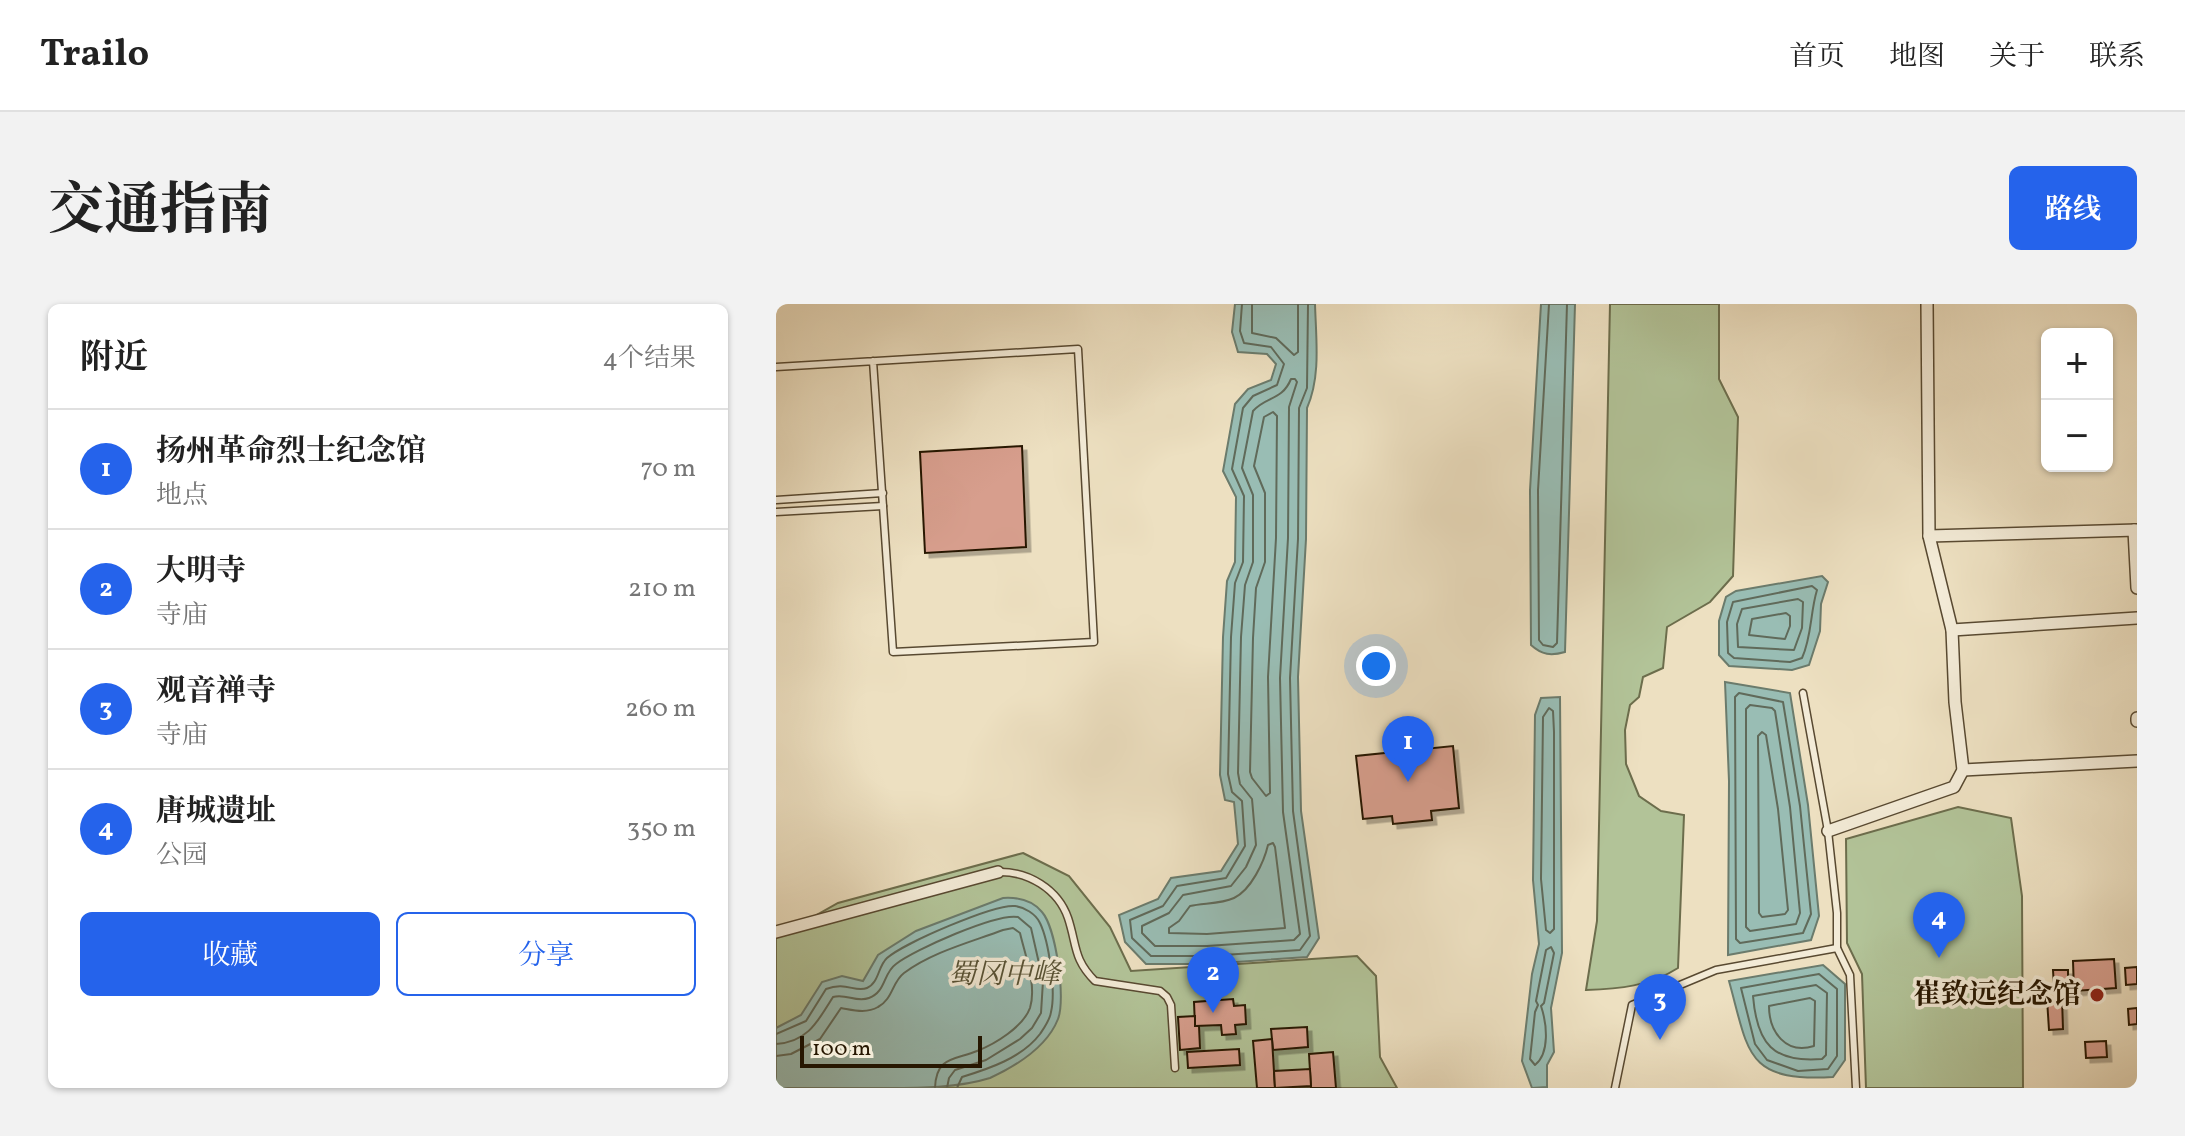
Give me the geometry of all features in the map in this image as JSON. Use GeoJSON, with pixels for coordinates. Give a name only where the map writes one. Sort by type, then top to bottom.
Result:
{"type":"FeatureCollection","features":[{"type":"Feature","properties":{"kind":"street"},"geometry":{"type":"LineString","coordinates":[[1828,831],[1954,787],[1963,770],[1955,702],[1952,630],[1929,536],[1927,304]]}},
{"type":"Feature","properties":{"kind":"street"},"geometry":{"type":"LineString","coordinates":[[1929,536],[2136,530],[2137,588]]}},
{"type":"Feature","properties":{"kind":"street"},"geometry":{"type":"LineString","coordinates":[[1952,630],[2137,618]]}},
{"type":"Feature","properties":{"kind":"street"},"geometry":{"type":"LineString","coordinates":[[1963,770],[2137,761]]}},
{"type":"Feature","properties":{"kind":"street"},"geometry":{"type":"LineString","coordinates":[[776,932],[998,872]]}},
{"type":"Feature","properties":{"kind":"lane"},"geometry":{"type":"LineString","coordinates":[[776,367],[873,361],[1078,349],[1094,642],[893,652],[873,361]]}},
{"type":"Feature","properties":{"kind":"lane"},"geometry":{"type":"LineString","coordinates":[[776,500],[883,493]]}},
{"type":"Feature","properties":{"kind":"lane"},"geometry":{"type":"LineString","coordinates":[[776,512],[883,506]]}},
{"type":"Feature","properties":{"kind":"lane"},"geometry":{"type":"LineString","coordinates":[[1803,693],[1828,831],[1837,913],[1837,948],[1850,975],[1856,1088]]}},
{"type":"Feature","properties":{"kind":"lane"},"geometry":{"type":"LineString","coordinates":[[998,872],[1027,876],[1049,890],[1059,901],[1068,918],[1076,955],[1095,981],[1160,991],[1167,997],[1171,1005],[1175,1068]]}},
{"type":"Feature","properties":{"kind":"lane"},"geometry":{"type":"LineString","coordinates":[[1615,1088],[1632,1005],[1716,970],[1837,948]]}},
{"type":"Feature","properties":{"kind":"green space"},"geometry":{"type":"Polygon","coordinates":[[[1610,304],[1719,304],[1719,379],[1738,417],[1733,576],[1710,602],[1667,627],[1663,668],[1643,677],[1639,697],[1630,705],[1625,730],[1626,764],[1639,796],[1661,811],[1684,815],[1678,968],[1634,985],[1586,990],[1597,921],[1610,304]]]}},
{"type":"Feature","properties":{"kind":"green space"},"geometry":{"type":"Polygon","coordinates":[[[1958,807],[2011,818],[2022,896],[2023,1088],[1866,1088],[1862,974],[1847,943],[1846,839],[1958,807]]]}},
{"type":"Feature","properties":{"kind":"green space","name":"蜀冈中峰"},"geometry":{"type":"Polygon","coordinates":[[[1023,853],[1069,876],[1110,927],[1131,971],[1357,956],[1376,976],[1380,1057],[1397,1088],[776,1088],[776,938],[838,903],[1023,853]]]}},
{"type":"Feature","properties":{"kind":"water"},"geometry":{"type":"Polygon","coordinates":[[[1235,304],[1315,304],[1317,357],[1307,408],[1306,539],[1298,677],[1301,811],[1319,938],[1307,957],[1208,964],[1146,964],[1125,942],[1119,915],[1158,899],[1171,878],[1221,871],[1238,844],[1234,802],[1225,800],[1220,775],[1223,637],[1227,581],[1235,562],[1236,497],[1223,471],[1235,404],[1248,389],[1271,380],[1276,364],[1267,354],[1238,352],[1232,332],[1235,304]]]}},
{"type":"Feature","properties":{"kind":"water"},"geometry":{"type":"Polygon","coordinates":[[[1541,304],[1575,304],[1565,652],[1551,654],[1531,645],[1530,490],[1541,304]]]}},
{"type":"Feature","properties":{"kind":"water"},"geometry":{"type":"Polygon","coordinates":[[[1822,576],[1828,582],[1821,604],[1820,631],[1809,665],[1792,670],[1729,666],[1719,655],[1719,621],[1726,597],[1736,591],[1822,576]]]}},
{"type":"Feature","properties":{"kind":"water"},"geometry":{"type":"Polygon","coordinates":[[[1725,682],[1790,693],[1808,805],[1819,916],[1811,940],[1728,955],[1729,781],[1725,682]]]}},
{"type":"Feature","properties":{"kind":"water"},"geometry":{"type":"Polygon","coordinates":[[[1560,697],[1562,953],[1551,1008],[1554,1052],[1547,1065],[1547,1087],[1532,1088],[1522,1061],[1532,974],[1539,944],[1533,880],[1535,715],[1541,698],[1560,697]]]}},
{"type":"Feature","properties":{"kind":"water"},"geometry":{"type":"Polygon","coordinates":[[[1003,898],[1024,900],[1034,905],[1042,912],[1052,933],[1058,964],[1060,1009],[1053,1029],[1039,1047],[990,1078],[952,1086],[776,1088],[776,1028],[801,1015],[822,982],[842,976],[863,981],[878,955],[916,931],[1003,898]]]}},
{"type":"Feature","properties":{"kind":"water"},"geometry":{"type":"Polygon","coordinates":[[[1823,965],[1845,984],[1845,1060],[1833,1077],[1782,1074],[1767,1068],[1747,1044],[1729,981],[1823,965]]]}},
{"type":"Feature","properties":{"kind":"building"},"geometry":{"type":"Polygon","coordinates":[[[1022,446],[1026,547],[925,553],[920,452],[1022,446]]]}},
{"type":"Feature","properties":{"kind":"building"},"geometry":{"type":"Polygon","coordinates":[[[1453,746],[1459,808],[1431,811],[1432,820],[1393,824],[1392,816],[1363,819],[1356,756],[1453,746]]]}},
{"type":"Feature","properties":{"kind":"building"},"geometry":{"type":"Polygon","coordinates":[[[2114,959],[2116,988],[2074,991],[2073,961],[2114,959]]]}},
{"type":"Feature","properties":{"kind":"building"},"geometry":{"type":"Polygon","coordinates":[[[2137,967],[2137,984],[2126,985],[2125,968],[2137,967]]]}},
{"type":"Feature","properties":{"kind":"building"},"geometry":{"type":"Polygon","coordinates":[[[2053,970],[2068,970],[2068,987],[2054,987],[2053,970]]]}},
{"type":"Feature","properties":{"kind":"building"},"geometry":{"type":"Polygon","coordinates":[[[2062,998],[2063,1029],[2049,1030],[2047,999],[2062,998]]]}},
{"type":"Feature","properties":{"kind":"building"},"geometry":{"type":"Polygon","coordinates":[[[1233,999],[1234,1006],[1245,1005],[1246,1024],[1235,1025],[1236,1034],[1222,1035],[1221,1025],[1195,1026],[1194,1002],[1233,999]]]}},
{"type":"Feature","properties":{"kind":"building"},"geometry":{"type":"Polygon","coordinates":[[[2137,1008],[2137,1024],[2129,1025],[2128,1009],[2137,1008]]]}},
{"type":"Feature","properties":{"kind":"building"},"geometry":{"type":"Polygon","coordinates":[[[1195,1016],[1195,1026],[1199,1026],[1200,1048],[1180,1050],[1178,1017],[1195,1016]]]}},
{"type":"Feature","properties":{"kind":"building"},"geometry":{"type":"Polygon","coordinates":[[[1307,1027],[1308,1047],[1273,1050],[1271,1029],[1307,1027]]]}},
{"type":"Feature","properties":{"kind":"building"},"geometry":{"type":"Polygon","coordinates":[[[1272,1039],[1275,1088],[1257,1088],[1253,1041],[1272,1039]]]}},
{"type":"Feature","properties":{"kind":"building"},"geometry":{"type":"Polygon","coordinates":[[[2106,1041],[2107,1057],[2086,1058],[2085,1042],[2106,1041]]]}},
{"type":"Feature","properties":{"kind":"building"},"geometry":{"type":"Polygon","coordinates":[[[1239,1049],[1240,1065],[1188,1068],[1187,1052],[1239,1049]]]}},
{"type":"Feature","properties":{"kind":"building"},"geometry":{"type":"Polygon","coordinates":[[[1333,1052],[1336,1088],[1311,1088],[1309,1054],[1333,1052]]]}},
{"type":"Feature","properties":{"kind":"building"},"geometry":{"type":"Polygon","coordinates":[[[1310,1069],[1311,1086],[1275,1088],[1274,1071],[1310,1069]]]}},
{"type":"Feature","properties":{"kind":"place","name":"扬州革命烈士纪念馆"},"geometry":{"type":"Point","coordinates":[1408,782]}},
{"type":"Feature","properties":{"kind":"place","name":"唐城遗址"},"geometry":{"type":"Point","coordinates":[1939,958]}},
{"type":"Feature","properties":{"kind":"place","name":"崔致远纪念馆"},"geometry":{"type":"Point","coordinates":[2097,995]}},
{"type":"Feature","properties":{"kind":"place","name":"大明寺"},"geometry":{"type":"Point","coordinates":[1213,1013]}},
{"type":"Feature","properties":{"kind":"place","name":"观音禅寺"},"geometry":{"type":"Point","coordinates":[1660,1040]}}]}
